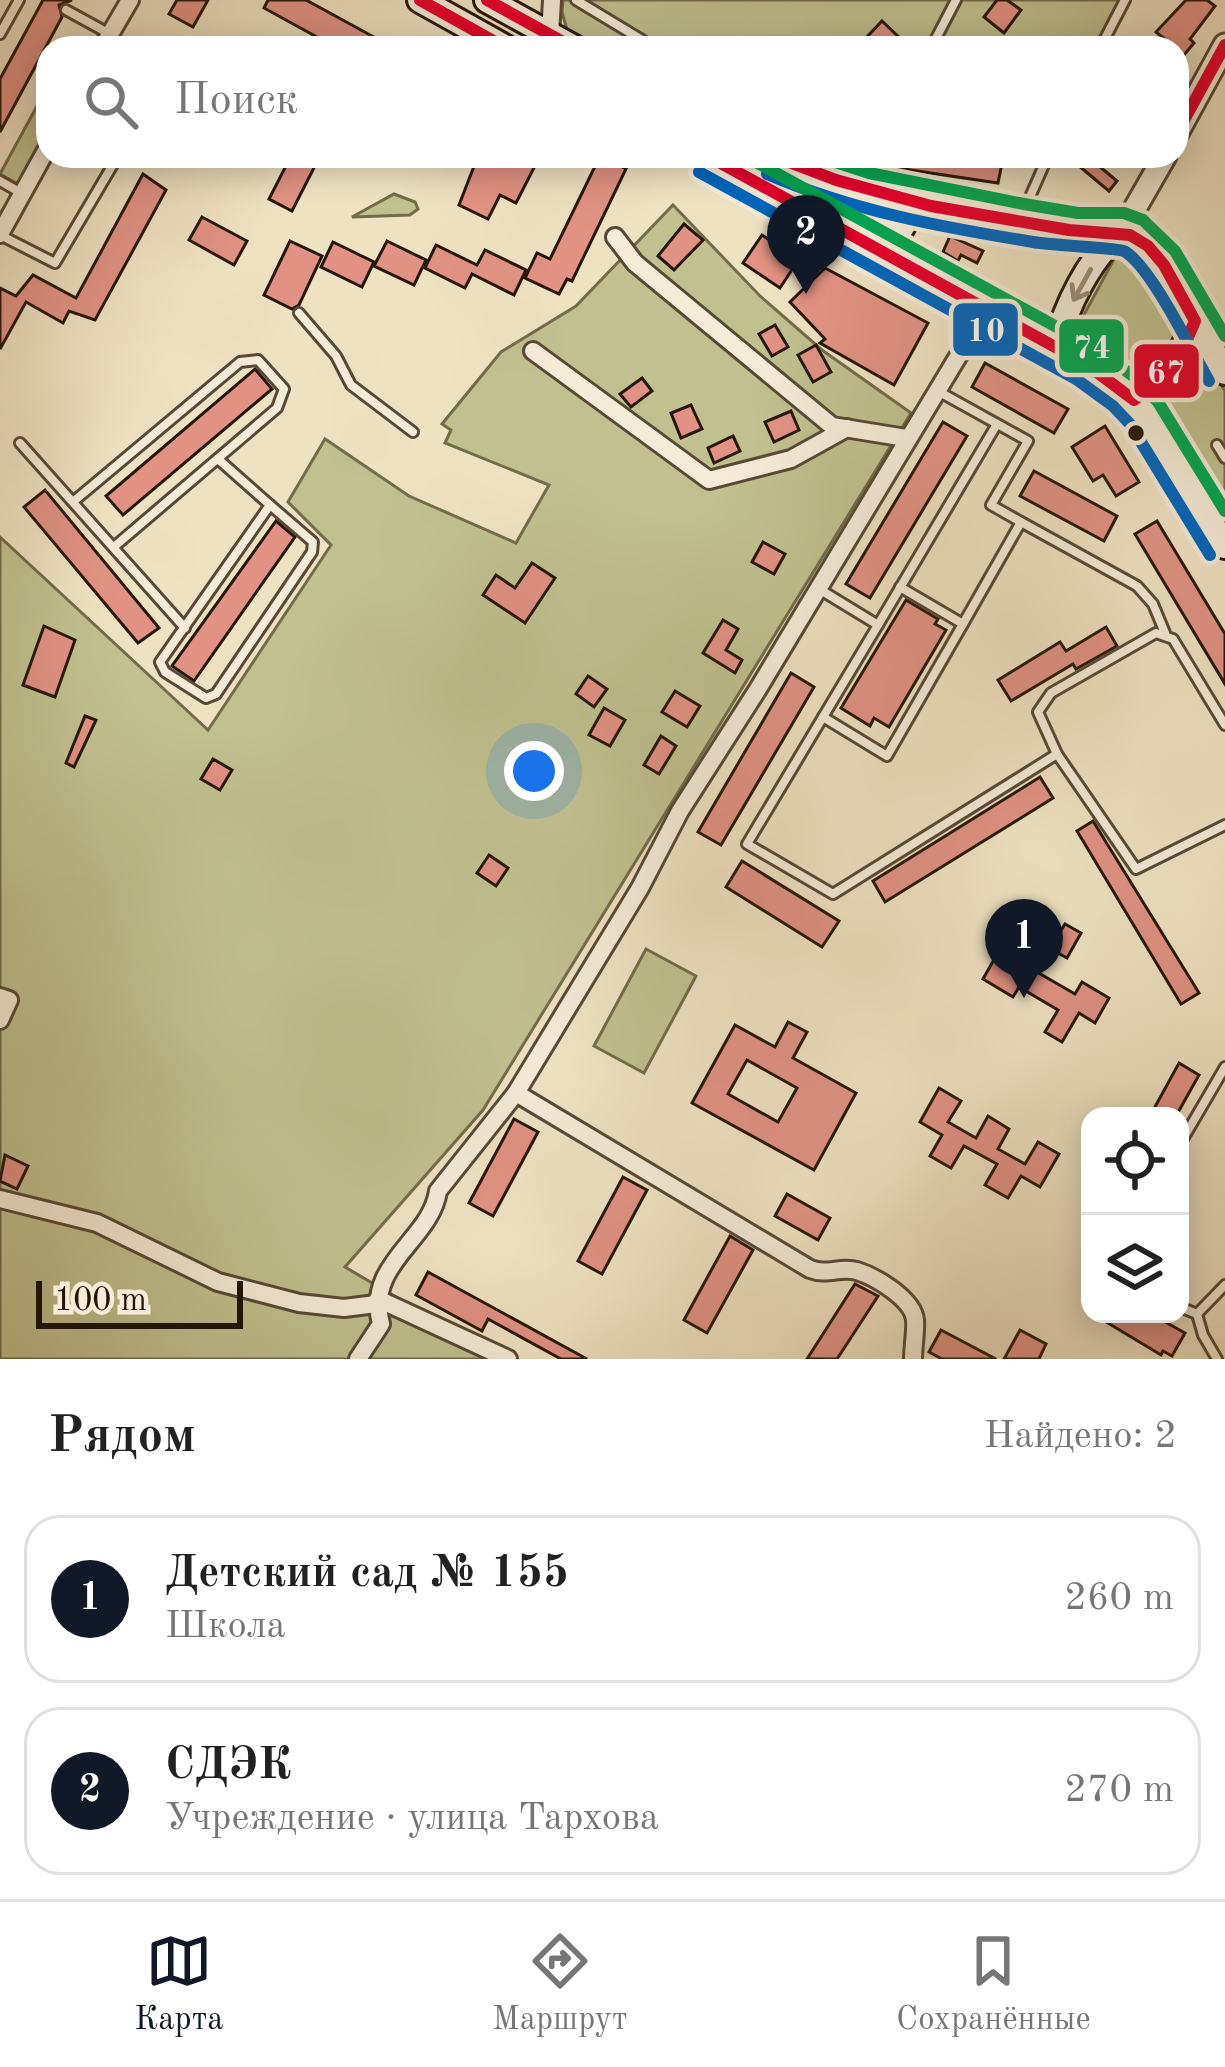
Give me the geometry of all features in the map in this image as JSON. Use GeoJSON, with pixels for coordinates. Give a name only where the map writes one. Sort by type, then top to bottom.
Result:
{"type":"FeatureCollection","features":[{"type":"Feature","properties":{"kind":"main road"},"geometry":{"type":"LineString","coordinates":[[420,0],[484,36]]}},
{"type":"Feature","properties":{"kind":"main road"},"geometry":{"type":"LineString","coordinates":[[487,0],[539,36]]}},
{"type":"Feature","properties":{"kind":"main road"},"geometry":{"type":"LineString","coordinates":[[729,168],[1086,364],[1134,400],[1225,546]]}},
{"type":"Feature","properties":{"kind":"main road"},"geometry":{"type":"LineString","coordinates":[[800,168],[834,183],[930,205],[1077,231],[1123,231],[1148,245],[1225,372]]}},
{"type":"Feature","properties":{"kind":"main road"},"geometry":{"type":"LineString","coordinates":[[910,269],[896,251],[899,231],[909,216],[930,205]]}},
{"type":"Feature","properties":{"kind":"main road"},"geometry":{"type":"LineString","coordinates":[[1056,347],[1062,321],[1104,245],[1123,231]]}},
{"type":"Feature","properties":{"kind":"main road"},"geometry":{"type":"LineString","coordinates":[[1134,400],[1150,390],[1183,352],[1195,321]]}},
{"type":"Feature","properties":{"kind":"street"},"geometry":{"type":"LineString","coordinates":[[109,36],[130,0]]}},
{"type":"Feature","properties":{"kind":"street"},"geometry":{"type":"LineString","coordinates":[[549,36],[552,0]]}},
{"type":"Feature","properties":{"kind":"street"},"geometry":{"type":"LineString","coordinates":[[1189,112],[1225,46]]}},
{"type":"Feature","properties":{"kind":"street"},"geometry":{"type":"LineString","coordinates":[[0,234],[36,168]]}},
{"type":"Feature","properties":{"kind":"street"},"geometry":{"type":"LineString","coordinates":[[1123,231],[1158,168]]}},
{"type":"Feature","properties":{"kind":"street"},"geometry":{"type":"LineString","coordinates":[[615,237],[635,263],[832,425],[906,438]]}},
{"type":"Feature","properties":{"kind":"street"},"geometry":{"type":"LineString","coordinates":[[358,1359],[381,1324],[379,1297],[390,1266],[436,1209],[438,1191],[516,1093],[640,888],[680,811],[986,310]]}},
{"type":"Feature","properties":{"kind":"street"},"geometry":{"type":"LineString","coordinates":[[533,351],[709,480],[791,459],[848,428]]}},
{"type":"Feature","properties":{"kind":"street"},"geometry":{"type":"LineString","coordinates":[[0,997],[9,1000],[0,1020]]}},
{"type":"Feature","properties":{"kind":"street"},"geometry":{"type":"LineString","coordinates":[[516,1093],[810,1269],[825,1275],[856,1270],[883,1285],[915,1314],[913,1359]]}},
{"type":"Feature","properties":{"kind":"street"},"geometry":{"type":"LineString","coordinates":[[0,1198],[97,1222],[218,1282],[299,1304],[344,1308],[379,1297],[508,1359]]}},
{"type":"Feature","properties":{"kind":"lane"},"geometry":{"type":"LineString","coordinates":[[0,34],[19,0]]}},
{"type":"Feature","properties":{"kind":"lane"},"geometry":{"type":"LineString","coordinates":[[576,0],[635,36]]}},
{"type":"Feature","properties":{"kind":"lane"},"geometry":{"type":"LineString","coordinates":[[937,36],[956,0]]}},
{"type":"Feature","properties":{"kind":"lane"},"geometry":{"type":"LineString","coordinates":[[1106,36],[1125,0]]}},
{"type":"Feature","properties":{"kind":"lane"},"geometry":{"type":"LineString","coordinates":[[66,10],[100,36]]}},
{"type":"Feature","properties":{"kind":"lane"},"geometry":{"type":"LineString","coordinates":[[0,234],[55,263],[111,168]]}},
{"type":"Feature","properties":{"kind":"lane"},"geometry":{"type":"LineString","coordinates":[[866,191],[872,168]]}},
{"type":"Feature","properties":{"kind":"lane"},"geometry":{"type":"LineString","coordinates":[[1021,222],[1042,168]]}},
{"type":"Feature","properties":{"kind":"lane"},"geometry":{"type":"LineString","coordinates":[[0,181],[22,193]]}},
{"type":"Feature","properties":{"kind":"lane"},"geometry":{"type":"LineString","coordinates":[[299,313],[336,356],[351,386],[412,432]]}},
{"type":"Feature","properties":{"kind":"lane"},"geometry":{"type":"LineString","coordinates":[[74,501],[240,362],[258,360],[276,377],[284,399],[115,546]]}},
{"type":"Feature","properties":{"kind":"lane"},"geometry":{"type":"LineString","coordinates":[[935,389],[1028,441],[991,505],[1137,586],[1153,604],[1166,634]]}},
{"type":"Feature","properties":{"kind":"lane"},"geometry":{"type":"LineString","coordinates":[[998,424],[747,844],[833,894],[1058,754]]}},
{"type":"Feature","properties":{"kind":"lane"},"geometry":{"type":"LineString","coordinates":[[20,443],[184,628]]}},
{"type":"Feature","properties":{"kind":"lane"},"geometry":{"type":"LineString","coordinates":[[1216,445],[1225,458]]}},
{"type":"Feature","properties":{"kind":"lane"},"geometry":{"type":"LineString","coordinates":[[218,459],[313,542],[302,572],[217,694],[206,698],[161,668],[160,662],[270,505]]}},
{"type":"Feature","properties":{"kind":"lane"},"geometry":{"type":"LineString","coordinates":[[823,717],[887,755],[1021,522]]}},
{"type":"Feature","properties":{"kind":"lane"},"geometry":{"type":"LineString","coordinates":[[900,587],[963,624]]}},
{"type":"Feature","properties":{"kind":"lane"},"geometry":{"type":"LineString","coordinates":[[818,589],[878,625]]}},
{"type":"Feature","properties":{"kind":"lane"},"geometry":{"type":"LineString","coordinates":[[1225,724],[1173,639],[1156,633],[1041,702],[1038,712],[1058,754],[1136,868],[1225,825]]}},
{"type":"Feature","properties":{"kind":"lane"},"geometry":{"type":"LineString","coordinates":[[1189,1129],[1225,1067]]}},
{"type":"Feature","properties":{"kind":"lane"},"geometry":{"type":"LineString","coordinates":[[1197,1314],[1225,1286]]}},
{"type":"Feature","properties":{"kind":"lane"},"geometry":{"type":"LineString","coordinates":[[1189,1311],[1197,1314]]}},
{"type":"Feature","properties":{"kind":"lane"},"geometry":{"type":"LineString","coordinates":[[1197,1314],[1217,1359]]}},
{"type":"Feature","properties":{"kind":"green space"},"geometry":{"type":"Polygon","coordinates":[[[563,0],[1129,0],[1110,36],[576,36],[567,30],[563,0]]]}},
{"type":"Feature","properties":{"kind":"green space"},"geometry":{"type":"Polygon","coordinates":[[[36,108],[36,154],[16,183],[0,174],[36,108]]]}},
{"type":"Feature","properties":{"kind":"green space"},"geometry":{"type":"Polygon","coordinates":[[[745,168],[775,168],[818,189],[894,210],[897,215],[886,244],[745,168]]]}},
{"type":"Feature","properties":{"kind":"green space"},"geometry":{"type":"Polygon","coordinates":[[[394,194],[415,202],[418,209],[410,215],[352,217],[394,194]]]}},
{"type":"Feature","properties":{"kind":"green space"},"geometry":{"type":"Polygon","coordinates":[[[673,205],[760,296],[822,350],[911,413],[483,1110],[345,1267],[501,1359],[0,1359],[0,537],[208,730],[331,545],[288,502],[325,439],[409,496],[516,543],[549,485],[445,443],[451,430],[442,424],[501,352],[576,306],[673,205]]]}},
{"type":"Feature","properties":{"kind":"green space"},"geometry":{"type":"Polygon","coordinates":[[[1132,245],[1140,249],[1169,290],[1179,314],[1174,341],[1164,359],[1152,374],[1135,383],[1076,346],[1074,333],[1119,250],[1132,245]]]}},
{"type":"Feature","properties":{"kind":"green space"},"geometry":{"type":"Polygon","coordinates":[[[1197,360],[1210,368],[1225,391],[1225,526],[1160,415],[1170,382],[1197,360]]]}},
{"type":"Feature","properties":{"kind":"green space"},"geometry":{"type":"Polygon","coordinates":[[[646,949],[696,976],[644,1073],[594,1046],[646,949]]]}},
{"type":"Feature","properties":{"kind":"building"},"geometry":{"type":"Polygon","coordinates":[[[43,0],[72,0],[59,5],[62,17],[52,36],[36,36],[36,65],[0,132],[0,79],[43,0]]]}},
{"type":"Feature","properties":{"kind":"building"},"geometry":{"type":"Polygon","coordinates":[[[177,0],[208,0],[193,27],[169,14],[177,0]]]}},
{"type":"Feature","properties":{"kind":"building"},"geometry":{"type":"Polygon","coordinates":[[[268,0],[306,0],[372,36],[315,36],[264,8],[268,0]]]}},
{"type":"Feature","properties":{"kind":"building"},"geometry":{"type":"Polygon","coordinates":[[[997,0],[1007,0],[1021,10],[1004,33],[984,17],[997,0]]]}},
{"type":"Feature","properties":{"kind":"building"},"geometry":{"type":"Polygon","coordinates":[[[1186,0],[1207,0],[1215,6],[1190,39],[1194,43],[1189,49],[1189,36],[1156,32],[1186,0]]]}},
{"type":"Feature","properties":{"kind":"building"},"geometry":{"type":"Polygon","coordinates":[[[882,21],[898,36],[868,36],[882,21]]]}},
{"type":"Feature","properties":{"kind":"building"},"geometry":{"type":"Polygon","coordinates":[[[285,168],[314,168],[292,211],[269,199],[285,168]]]}},
{"type":"Feature","properties":{"kind":"building"},"geometry":{"type":"Polygon","coordinates":[[[473,168],[534,168],[516,203],[500,195],[488,219],[459,205],[473,168]]]}},
{"type":"Feature","properties":{"kind":"building"},"geometry":{"type":"Polygon","coordinates":[[[594,168],[626,169],[572,281],[567,279],[559,294],[525,278],[537,253],[550,259],[594,168]]]}},
{"type":"Feature","properties":{"kind":"building"},"geometry":{"type":"Polygon","coordinates":[[[897,168],[1001,168],[998,183],[897,168]]]}},
{"type":"Feature","properties":{"kind":"building"},"geometry":{"type":"Polygon","coordinates":[[[1081,168],[1101,168],[1117,181],[1109,191],[1081,168]]]}},
{"type":"Feature","properties":{"kind":"building"},"geometry":{"type":"Polygon","coordinates":[[[143,174],[166,190],[95,320],[69,311],[63,323],[26,302],[0,349],[0,288],[16,296],[33,275],[76,298],[143,174]]]}},
{"type":"Feature","properties":{"kind":"building"},"geometry":{"type":"Polygon","coordinates":[[[202,217],[247,241],[234,265],[189,240],[202,217]]]}},
{"type":"Feature","properties":{"kind":"building"},"geometry":{"type":"Polygon","coordinates":[[[684,224],[703,240],[674,270],[658,256],[684,224]]]}},
{"type":"Feature","properties":{"kind":"building"},"geometry":{"type":"Polygon","coordinates":[[[762,235],[799,259],[780,288],[743,263],[762,235]]]}},
{"type":"Feature","properties":{"kind":"building"},"geometry":{"type":"Polygon","coordinates":[[[950,236],[983,251],[977,263],[961,255],[958,261],[943,252],[950,236]]]}},
{"type":"Feature","properties":{"kind":"building"},"geometry":{"type":"Polygon","coordinates":[[[290,241],[322,256],[299,305],[292,309],[264,295],[290,241]]]}},
{"type":"Feature","properties":{"kind":"building"},"geometry":{"type":"Polygon","coordinates":[[[387,241],[426,260],[414,285],[374,266],[387,241]]]}},
{"type":"Feature","properties":{"kind":"building"},"geometry":{"type":"Polygon","coordinates":[[[333,242],[374,262],[362,287],[321,267],[333,242]]]}},
{"type":"Feature","properties":{"kind":"building"},"geometry":{"type":"Polygon","coordinates":[[[436,245],[477,265],[485,250],[526,270],[514,295],[472,274],[465,288],[425,268],[436,245]]]}},
{"type":"Feature","properties":{"kind":"building"},"geometry":{"type":"Polygon","coordinates":[[[825,268],[928,323],[894,385],[820,343],[825,339],[790,302],[825,268]]]}},
{"type":"Feature","properties":{"kind":"building"},"geometry":{"type":"Polygon","coordinates":[[[775,325],[788,347],[772,356],[759,334],[775,325]]]}},
{"type":"Feature","properties":{"kind":"building"},"geometry":{"type":"Polygon","coordinates":[[[816,345],[831,372],[813,382],[798,355],[816,345]]]}},
{"type":"Feature","properties":{"kind":"building"},"geometry":{"type":"Polygon","coordinates":[[[985,363],[1068,409],[1054,433],[972,387],[985,363]]]}},
{"type":"Feature","properties":{"kind":"building"},"geometry":{"type":"Polygon","coordinates":[[[255,369],[272,389],[123,515],[106,496],[255,369]]]}},
{"type":"Feature","properties":{"kind":"building"},"geometry":{"type":"Polygon","coordinates":[[[642,378],[652,391],[631,407],[620,394],[642,378]]]}},
{"type":"Feature","properties":{"kind":"building"},"geometry":{"type":"Polygon","coordinates":[[[691,405],[702,429],[681,438],[671,413],[691,405]]]}},
{"type":"Feature","properties":{"kind":"building"},"geometry":{"type":"Polygon","coordinates":[[[791,411],[799,430],[774,442],[765,422],[791,411]]]}},
{"type":"Feature","properties":{"kind":"building"},"geometry":{"type":"Polygon","coordinates":[[[943,422],[967,436],[870,598],[846,584],[943,422]]]}},
{"type":"Feature","properties":{"kind":"building"},"geometry":{"type":"Polygon","coordinates":[[[1105,426],[1139,482],[1116,496],[1103,475],[1093,481],[1072,447],[1105,426]]]}},
{"type":"Feature","properties":{"kind":"building"},"geometry":{"type":"Polygon","coordinates":[[[733,436],[740,451],[714,463],[708,448],[733,436]]]}},
{"type":"Feature","properties":{"kind":"building"},"geometry":{"type":"Polygon","coordinates":[[[1034,471],[1117,516],[1104,541],[1020,496],[1034,471]]]}},
{"type":"Feature","properties":{"kind":"building"},"geometry":{"type":"Polygon","coordinates":[[[45,490],[159,628],[138,643],[24,507],[45,490]]]}},
{"type":"Feature","properties":{"kind":"building"},"geometry":{"type":"Polygon","coordinates":[[[276,521],[295,537],[194,681],[172,666],[276,521]]]}},
{"type":"Feature","properties":{"kind":"building"},"geometry":{"type":"Polygon","coordinates":[[[1157,521],[1225,634],[1225,684],[1135,534],[1157,521]]]}},
{"type":"Feature","properties":{"kind":"building"},"geometry":{"type":"Polygon","coordinates":[[[763,542],[785,554],[774,574],[752,562],[763,542]]]}},
{"type":"Feature","properties":{"kind":"building"},"geometry":{"type":"Polygon","coordinates":[[[532,563],[555,578],[525,623],[483,595],[496,575],[515,588],[532,563]]]}},
{"type":"Feature","properties":{"kind":"building"},"geometry":{"type":"Polygon","coordinates":[[[906,600],[938,619],[935,624],[946,630],[889,727],[874,718],[870,726],[841,708],[906,600]]]}},
{"type":"Feature","properties":{"kind":"building"},"geometry":{"type":"Polygon","coordinates":[[[723,620],[738,629],[726,650],[742,660],[735,673],[703,653],[723,620]]]}},
{"type":"Feature","properties":{"kind":"building"},"geometry":{"type":"Polygon","coordinates":[[[44,626],[75,640],[55,697],[23,685],[44,626]]]}},
{"type":"Feature","properties":{"kind":"building"},"geometry":{"type":"Polygon","coordinates":[[[1106,627],[1117,646],[1076,669],[1073,664],[1011,701],[998,680],[1060,642],[1066,651],[1106,627]]]}},
{"type":"Feature","properties":{"kind":"building"},"geometry":{"type":"Polygon","coordinates":[[[791,673],[814,687],[721,845],[698,832],[791,673]]]}},
{"type":"Feature","properties":{"kind":"building"},"geometry":{"type":"Polygon","coordinates":[[[588,676],[607,689],[594,707],[576,694],[588,676]]]}},
{"type":"Feature","properties":{"kind":"building"},"geometry":{"type":"Polygon","coordinates":[[[675,691],[700,706],[687,727],[662,712],[675,691]]]}},
{"type":"Feature","properties":{"kind":"building"},"geometry":{"type":"Polygon","coordinates":[[[604,708],[625,720],[610,746],[589,735],[604,708]]]}},
{"type":"Feature","properties":{"kind":"building"},"geometry":{"type":"Polygon","coordinates":[[[85,716],[96,720],[74,767],[66,763],[85,716]]]}},
{"type":"Feature","properties":{"kind":"building"},"geometry":{"type":"Polygon","coordinates":[[[661,736],[676,746],[659,774],[644,765],[661,736]]]}},
{"type":"Feature","properties":{"kind":"building"},"geometry":{"type":"Polygon","coordinates":[[[213,759],[232,770],[220,790],[201,779],[213,759]]]}},
{"type":"Feature","properties":{"kind":"building"},"geometry":{"type":"Polygon","coordinates":[[[1040,777],[1053,798],[885,902],[873,881],[1040,777]]]}},
{"type":"Feature","properties":{"kind":"building"},"geometry":{"type":"Polygon","coordinates":[[[1093,821],[1199,993],[1181,1004],[1077,831],[1093,821]]]}},
{"type":"Feature","properties":{"kind":"building"},"geometry":{"type":"Polygon","coordinates":[[[489,855],[508,868],[496,886],[477,873],[489,855]]]}},
{"type":"Feature","properties":{"kind":"building"},"geometry":{"type":"Polygon","coordinates":[[[742,861],[839,921],[822,947],[726,887],[742,861]]]}},
{"type":"Feature","properties":{"kind":"building"},"geometry":{"type":"Polygon","coordinates":[[[1011,908],[1058,935],[1065,924],[1081,933],[1067,958],[1051,949],[1037,972],[1075,994],[1082,982],[1109,998],[1095,1023],[1079,1013],[1062,1042],[1045,1032],[1058,1010],[1019,987],[1013,997],[983,979],[996,956],[1018,969],[1032,944],[1001,926],[1011,908]]]}},
{"type":"Feature","properties":{"kind":"building"},"geometry":{"type":"Polygon","coordinates":[[[788,1022],[807,1032],[793,1058],[856,1093],[814,1170],[692,1103],[735,1025],[775,1047],[788,1022]],[[747,1060],[728,1094],[778,1122],[797,1088],[747,1060]]]}},
{"type":"Feature","properties":{"kind":"building"},"geometry":{"type":"Polygon","coordinates":[[[1179,1063],[1199,1075],[1181,1107],[1155,1107],[1179,1063]]]}},
{"type":"Feature","properties":{"kind":"building"},"geometry":{"type":"Polygon","coordinates":[[[939,1088],[961,1101],[948,1122],[976,1138],[988,1116],[1009,1129],[998,1149],[1025,1164],[1038,1142],[1059,1154],[1040,1187],[1021,1176],[1008,1198],[985,1185],[997,1164],[964,1146],[951,1168],[930,1156],[942,1135],[920,1122],[939,1088]]]}},
{"type":"Feature","properties":{"kind":"building"},"geometry":{"type":"Polygon","coordinates":[[[514,1119],[538,1132],[493,1216],[469,1203],[514,1119]]]}},
{"type":"Feature","properties":{"kind":"building"},"geometry":{"type":"Polygon","coordinates":[[[5,1155],[28,1166],[17,1189],[0,1181],[5,1155]]]}},
{"type":"Feature","properties":{"kind":"building"},"geometry":{"type":"Polygon","coordinates":[[[623,1177],[647,1190],[602,1274],[578,1261],[623,1177]]]}},
{"type":"Feature","properties":{"kind":"building"},"geometry":{"type":"Polygon","coordinates":[[[787,1194],[830,1218],[818,1240],[775,1216],[787,1194]]]}},
{"type":"Feature","properties":{"kind":"building"},"geometry":{"type":"Polygon","coordinates":[[[730,1236],[753,1250],[707,1333],[684,1320],[730,1236]]]}},
{"type":"Feature","properties":{"kind":"building"},"geometry":{"type":"Polygon","coordinates":[[[428,1272],[587,1359],[561,1359],[488,1319],[482,1331],[416,1295],[428,1272]]]}},
{"type":"Feature","properties":{"kind":"building"},"geometry":{"type":"Polygon","coordinates":[[[855,1284],[878,1296],[837,1359],[807,1359],[855,1284]]]}},
{"type":"Feature","properties":{"kind":"building"},"geometry":{"type":"Polygon","coordinates":[[[1108,1323],[1167,1323],[1185,1333],[1172,1356],[1163,1351],[1161,1355],[1108,1323]]]}},
{"type":"Feature","properties":{"kind":"building"},"geometry":{"type":"Polygon","coordinates":[[[941,1330],[996,1359],[942,1359],[929,1352],[941,1330]]]}},
{"type":"Feature","properties":{"kind":"building"},"geometry":{"type":"Polygon","coordinates":[[[1020,1330],[1046,1344],[1039,1359],[1004,1359],[1020,1330]]]}},
{"type":"Feature","properties":{"kind":"transit line","name":"67"},"geometry":{"type":"LineString","coordinates":[[420,0],[484,36]]}},
{"type":"Feature","properties":{"kind":"transit line","name":"67"},"geometry":{"type":"LineString","coordinates":[[487,0],[552,36]]}},
{"type":"Feature","properties":{"kind":"transit line","name":"67"},"geometry":{"type":"LineString","coordinates":[[1189,111],[1225,45]]}},
{"type":"Feature","properties":{"kind":"transit line","name":"67"},"geometry":{"type":"LineString","coordinates":[[730,168],[1086,364],[1134,400],[1171,365],[1195,321],[1164,265],[1148,246],[1130,235],[1069,230],[931,206],[804,168]]}},
{"type":"Feature","properties":{"kind":"transit line","name":"74"},"geometry":{"type":"LineString","coordinates":[[767,168],[1095,348],[1137,379],[1158,402],[1225,511]]}},
{"type":"Feature","properties":{"kind":"transit line","name":"74"},"geometry":{"type":"LineString","coordinates":[[854,168],[1024,204],[1078,213],[1124,213],[1143,220],[1175,251],[1225,336]]}},
{"type":"Feature","properties":{"kind":"transit line","name":"10"},"geometry":{"type":"LineString","coordinates":[[699,172],[1076,379],[1113,406],[1130,424],[1210,555]]}},
{"type":"Feature","properties":{"kind":"transit line","name":"10"},"geometry":{"type":"LineString","coordinates":[[767,174],[832,198],[931,224],[1033,242],[1124,251],[1158,291],[1209,381]]}},
{"type":"Feature","properties":{"kind":"place","name":"СДЭК"},"geometry":{"type":"Point","coordinates":[806,294]}},
{"type":"Feature","properties":{"kind":"place","name":"Детский сад № 155"},"geometry":{"type":"Point","coordinates":[1024,998]}}]}
